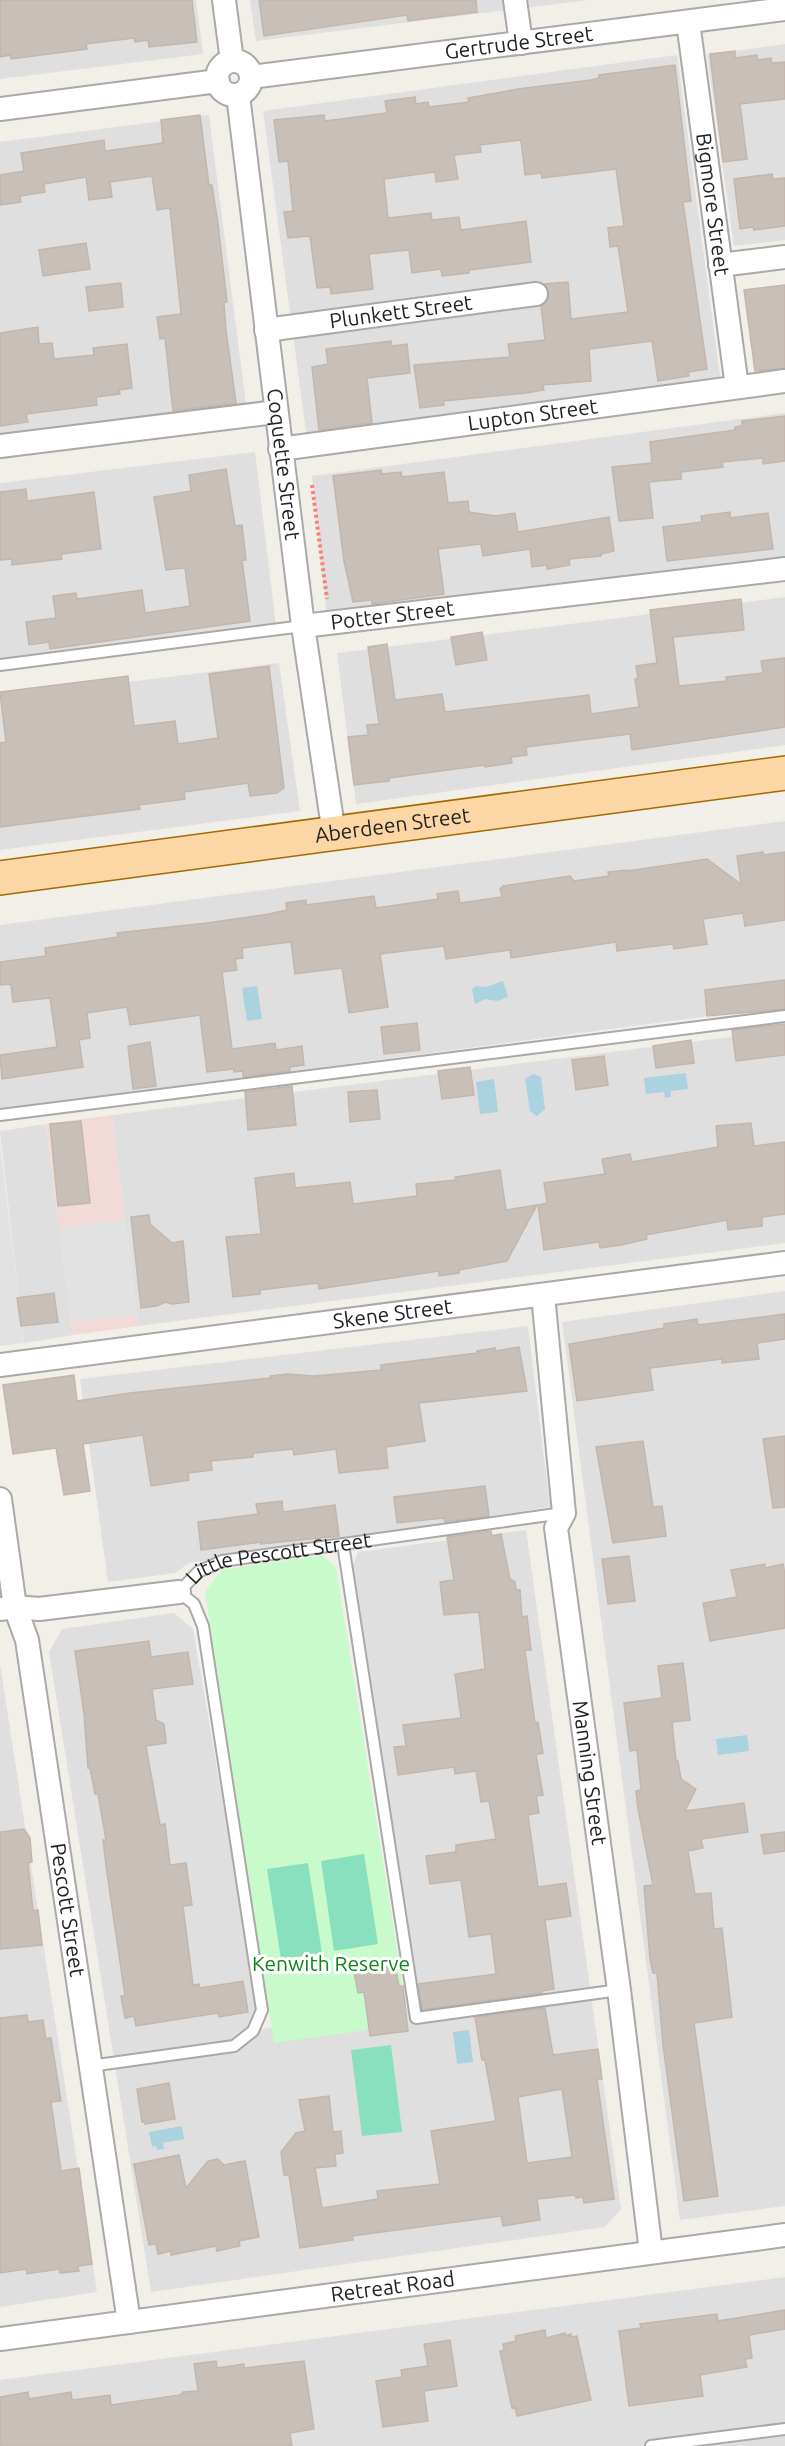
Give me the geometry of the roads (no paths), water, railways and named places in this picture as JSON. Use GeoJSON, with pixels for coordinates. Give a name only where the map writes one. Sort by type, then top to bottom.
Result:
{"type":"FeatureCollection","features":[{"type":"Feature","properties":{"kind":"main road","name":"Aberdeen Street"},"geometry":{"type":"LineString","coordinates":[[0,878],[785,773]]}},
{"type":"Feature","properties":{"kind":"street"},"geometry":{"type":"LineString","coordinates":[[224,0],[232,61]]}},
{"type":"Feature","properties":{"kind":"street"},"geometry":{"type":"LineString","coordinates":[[515,0],[521,43]]}},
{"type":"Feature","properties":{"kind":"street","name":"Gertrude Street"},"geometry":{"type":"LineString","coordinates":[[245,86],[521,43],[785,9]]}},
{"type":"Feature","properties":{"kind":"street","name":"Bigmore Street"},"geometry":{"type":"LineString","coordinates":[[688,22],[737,387]]}},
{"type":"Feature","properties":{"kind":"street"},"geometry":{"type":"LineString","coordinates":[[232,61],[243,63],[248,67],[245,86],[223,91],[218,81],[219,70],[232,61]]}},
{"type":"Feature","properties":{"kind":"street"},"geometry":{"type":"LineString","coordinates":[[0,109],[218,81]]}},
{"type":"Feature","properties":{"kind":"street","name":"Coquette Street"},"geometry":{"type":"LineString","coordinates":[[245,86],[266,330],[280,449],[303,626],[334,834]]}},
{"type":"Feature","properties":{"kind":"street"},"geometry":{"type":"LineString","coordinates":[[720,265],[785,257]]}},
{"type":"Feature","properties":{"kind":"street","name":"Plunkett Street"},"geometry":{"type":"LineString","coordinates":[[266,330],[536,294]]}},
{"type":"Feature","properties":{"kind":"street","name":"Lupton Street"},"geometry":{"type":"LineString","coordinates":[[280,449],[785,381]]}},
{"type":"Feature","properties":{"kind":"street"},"geometry":{"type":"LineString","coordinates":[[0,446],[276,412]]}},
{"type":"Feature","properties":{"kind":"street","name":"Potter Street"},"geometry":{"type":"LineString","coordinates":[[303,626],[785,569]]}},
{"type":"Feature","properties":{"kind":"street","name":"Skene Street"},"geometry":{"type":"LineString","coordinates":[[0,1365],[785,1263]]}},
{"type":"Feature","properties":{"kind":"street","name":"Manning Street"},"geometry":{"type":"LineString","coordinates":[[543,1295],[564,1513],[556,1528],[619,1990],[651,2252]]}},
{"type":"Feature","properties":{"kind":"street","name":"Pescott Street"},"geometry":{"type":"LineString","coordinates":[[0,1499],[8,1608],[27,1640],[129,2322]]}},
{"type":"Feature","properties":{"kind":"street","name":"Little Pescott Street"},"geometry":{"type":"LineString","coordinates":[[8,1608],[39,1609],[179,1592]]}},
{"type":"Feature","properties":{"kind":"street","name":"Retreat Road"},"geometry":{"type":"LineString","coordinates":[[0,2339],[785,2235]]}},
{"type":"Feature","properties":{"kind":"lane","name":"Potter Street"},"geometry":{"type":"LineString","coordinates":[[0,665],[303,626]]}},
{"type":"Feature","properties":{"kind":"lane"},"geometry":{"type":"LineString","coordinates":[[0,1115],[785,1016]]}},
{"type":"Feature","properties":{"kind":"lane","name":"Little Pescott Street"},"geometry":{"type":"LineString","coordinates":[[179,1592],[198,1572],[222,1560],[564,1513]]}},
{"type":"Feature","properties":{"kind":"lane"},"geometry":{"type":"LineString","coordinates":[[343,1544],[416,2018],[619,1990]]}},
{"type":"Feature","properties":{"kind":"lane"},"geometry":{"type":"LineString","coordinates":[[90,2066],[234,2046],[253,2031],[262,2010],[202,1626],[194,1604],[179,1592]]}},
{"type":"Feature","properties":{"kind":"lane"},"geometry":{"type":"LineString","coordinates":[[651,2446],[785,2429]]}},
{"type":"Feature","properties":{"kind":"water"},"geometry":{"type":"Polygon","coordinates":[[[503,981],[508,997],[497,1001],[485,999],[475,1004],[472,989],[476,986],[486,987],[503,981]]]}},
{"type":"Feature","properties":{"kind":"water"},"geometry":{"type":"Polygon","coordinates":[[[257,986],[262,1019],[247,1021],[242,988],[257,986]]]}},
{"type":"Feature","properties":{"kind":"water"},"geometry":{"type":"Polygon","coordinates":[[[686,1073],[688,1089],[671,1091],[671,1097],[665,1098],[664,1092],[646,1094],[644,1078],[686,1073]]]}},
{"type":"Feature","properties":{"kind":"water"},"geometry":{"type":"Polygon","coordinates":[[[533,1074],[541,1077],[545,1109],[537,1116],[530,1111],[525,1079],[533,1074]]]}},
{"type":"Feature","properties":{"kind":"water"},"geometry":{"type":"Polygon","coordinates":[[[494,1079],[498,1112],[480,1114],[476,1082],[494,1079]]]}},
{"type":"Feature","properties":{"kind":"water"},"geometry":{"type":"Polygon","coordinates":[[[747,1735],[749,1751],[718,1755],[716,1739],[747,1735]]]}},
{"type":"Feature","properties":{"kind":"water"},"geometry":{"type":"Polygon","coordinates":[[[469,2030],[473,2062],[457,2064],[453,2032],[469,2030]]]}},
{"type":"Feature","properties":{"kind":"water"},"geometry":{"type":"Polygon","coordinates":[[[182,2126],[184,2139],[163,2143],[164,2149],[157,2150],[156,2146],[152,2147],[149,2132],[182,2126]]]}},
{"type":"Feature","properties":{"kind":"park label","name":"Kenwith Reserve"},"geometry":{"type":"Point","coordinates":[331,1964]}}]}
